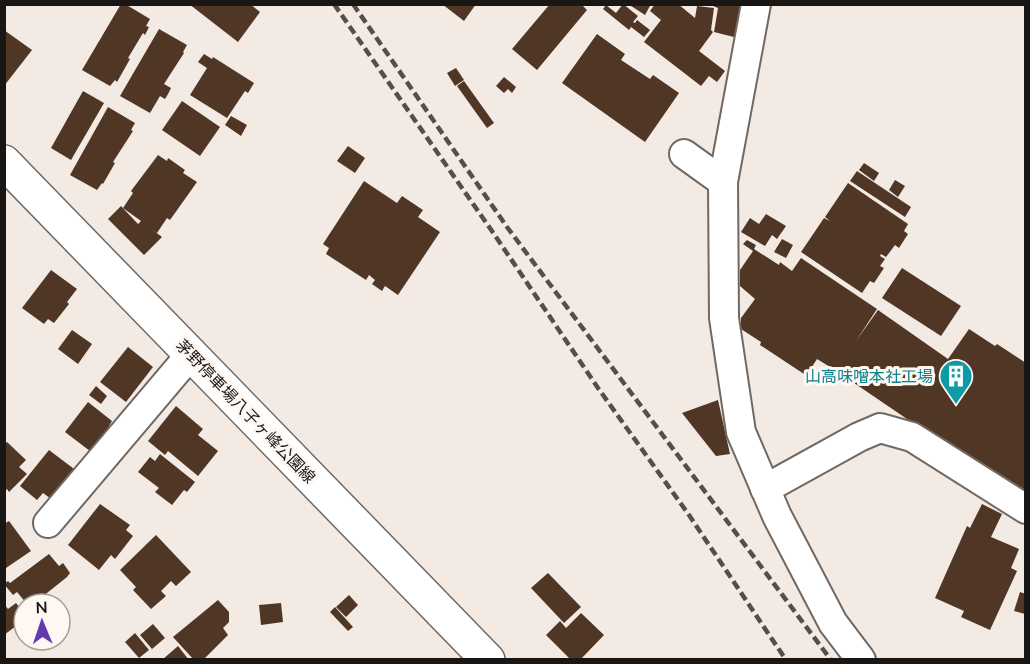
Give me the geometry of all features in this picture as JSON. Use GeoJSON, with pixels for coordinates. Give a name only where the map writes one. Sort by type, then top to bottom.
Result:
{"type":"FeatureCollection","features":[{"type":"Feature","properties":{"kind":"main road","name":"茅野停車場八子ヶ峰公園線"},"geometry":{"type":"LineString","coordinates":[[7,169],[191,354],[488,660]]}},
{"type":"Feature","properties":{"kind":"street"},"geometry":{"type":"LineString","coordinates":[[756,4],[723,182],[724,318],[741,432],[777,516],[833,623],[861,660]]}},
{"type":"Feature","properties":{"kind":"street"},"geometry":{"type":"LineString","coordinates":[[684,154],[723,182]]}},
{"type":"Feature","properties":{"kind":"street"},"geometry":{"type":"LineString","coordinates":[[48,523],[191,354]]}},
{"type":"Feature","properties":{"kind":"street"},"geometry":{"type":"LineString","coordinates":[[765,489],[859,437],[880,428],[912,437],[1026,509]]}},
{"type":"Feature","properties":{"kind":"building"},"geometry":{"type":"Polygon","coordinates":[[[121,4],[125,4],[150,19],[146,26],[149,27],[128,58],[130,59],[117,82],[115,80],[110,86],[82,70],[121,4]]]}},
{"type":"Feature","properties":{"kind":"building"},"geometry":{"type":"Polygon","coordinates":[[[189,4],[250,4],[260,12],[238,42],[189,4]]]}},
{"type":"Feature","properties":{"kind":"building"},"geometry":{"type":"Polygon","coordinates":[[[442,4],[476,4],[464,21],[442,4]]]}},
{"type":"Feature","properties":{"kind":"building"},"geometry":{"type":"Polygon","coordinates":[[[550,4],[581,4],[587,10],[537,70],[512,49],[550,4]]]}},
{"type":"Feature","properties":{"kind":"building"},"geometry":{"type":"Polygon","coordinates":[[[623,4],[638,16],[633,22],[637,20],[650,30],[644,37],[631,27],[629,30],[603,9],[606,5],[616,13],[623,4]]]}},
{"type":"Feature","properties":{"kind":"building"},"geometry":{"type":"Polygon","coordinates":[[[628,4],[651,4],[645,15],[628,4]]]}},
{"type":"Feature","properties":{"kind":"building"},"geometry":{"type":"Polygon","coordinates":[[[655,4],[678,4],[695,18],[697,6],[714,8],[711,30],[713,32],[699,51],[725,71],[717,82],[709,76],[701,86],[644,42],[661,20],[650,11],[655,4]]]}},
{"type":"Feature","properties":{"kind":"building"},"geometry":{"type":"Polygon","coordinates":[[[708,4],[741,4],[734,37],[714,32],[718,8],[708,4]]]}},
{"type":"Feature","properties":{"kind":"building"},"geometry":{"type":"Polygon","coordinates":[[[159,29],[187,45],[164,84],[171,88],[168,94],[165,99],[160,96],[150,113],[120,96],[159,29]]]}},
{"type":"Feature","properties":{"kind":"building"},"geometry":{"type":"Polygon","coordinates":[[[4,30],[32,50],[4,86],[4,30]]]}},
{"type":"Feature","properties":{"kind":"building"},"geometry":{"type":"Polygon","coordinates":[[[597,34],[625,54],[621,60],[650,79],[653,75],[679,93],[645,142],[562,83],[597,34]]]}},
{"type":"Feature","properties":{"kind":"building"},"geometry":{"type":"Polygon","coordinates":[[[204,54],[212,59],[213,57],[254,83],[248,93],[245,91],[227,118],[190,95],[207,68],[198,62],[204,54]]]}},
{"type":"Feature","properties":{"kind":"building"},"geometry":{"type":"Polygon","coordinates":[[[456,68],[464,80],[455,86],[447,73],[456,68]]]}},
{"type":"Feature","properties":{"kind":"building"},"geometry":{"type":"Polygon","coordinates":[[[504,77],[516,87],[512,93],[508,89],[504,93],[496,86],[504,77]]]}},
{"type":"Feature","properties":{"kind":"building"},"geometry":{"type":"Polygon","coordinates":[[[464,81],[494,123],[487,128],[457,86],[464,81]]]}},
{"type":"Feature","properties":{"kind":"building"},"geometry":{"type":"Polygon","coordinates":[[[83,91],[104,103],[71,160],[51,148],[83,91]]]}},
{"type":"Feature","properties":{"kind":"building"},"geometry":{"type":"Polygon","coordinates":[[[182,101],[220,127],[200,156],[162,130],[182,101]]]}},
{"type":"Feature","properties":{"kind":"building"},"geometry":{"type":"Polygon","coordinates":[[[108,107],[135,123],[131,130],[133,131],[113,162],[115,163],[97,190],[70,175],[108,107]]]}},
{"type":"Feature","properties":{"kind":"building"},"geometry":{"type":"Polygon","coordinates":[[[231,116],[247,125],[241,136],[225,125],[231,116]]]}},
{"type":"Feature","properties":{"kind":"building"},"geometry":{"type":"Polygon","coordinates":[[[348,146],[365,158],[355,173],[337,161],[348,146]]]}},
{"type":"Feature","properties":{"kind":"building"},"geometry":{"type":"Polygon","coordinates":[[[158,155],[167,161],[168,158],[185,170],[183,173],[197,182],[170,220],[167,218],[157,233],[150,228],[162,237],[144,255],[108,219],[121,206],[138,224],[141,221],[123,208],[133,193],[131,191],[158,155]]]}},
{"type":"Feature","properties":{"kind":"building"},"geometry":{"type":"Polygon","coordinates":[[[864,163],[879,173],[874,181],[859,170],[864,163]]]}},
{"type":"Feature","properties":{"kind":"building"},"geometry":{"type":"Polygon","coordinates":[[[857,171],[911,207],[905,217],[850,181],[857,171]]]}},
{"type":"Feature","properties":{"kind":"building"},"geometry":{"type":"Polygon","coordinates":[[[895,180],[905,186],[898,197],[889,190],[895,180]]]}},
{"type":"Feature","properties":{"kind":"building"},"geometry":{"type":"Polygon","coordinates":[[[364,181],[397,203],[402,196],[423,210],[418,217],[440,232],[398,295],[385,286],[382,291],[372,284],[375,280],[369,275],[366,280],[326,254],[329,248],[323,244],[364,181]]]}},
{"type":"Feature","properties":{"kind":"building"},"geometry":{"type":"Polygon","coordinates":[[[848,183],[908,224],[904,231],[908,234],[899,248],[895,245],[886,257],[881,254],[880,256],[885,259],[880,266],[884,268],[874,283],[870,281],[862,293],[801,252],[824,218],[830,221],[825,217],[848,183]]]}},
{"type":"Feature","properties":{"kind":"building"},"geometry":{"type":"Polygon","coordinates":[[[766,214],[786,226],[777,239],[772,235],[765,246],[741,232],[750,218],[759,224],[766,214]]]}},
{"type":"Feature","properties":{"kind":"building"},"geometry":{"type":"Polygon","coordinates":[[[782,239],[793,245],[786,258],[774,252],[782,239]]]}},
{"type":"Feature","properties":{"kind":"building"},"geometry":{"type":"Polygon","coordinates":[[[747,240],[756,245],[754,249],[792,271],[801,258],[877,309],[856,341],[878,310],[948,359],[969,329],[1026,363],[1026,500],[817,359],[808,373],[804,374],[760,345],[761,342],[741,329],[741,318],[755,299],[740,286],[740,270],[753,251],[743,244],[747,240]]]}},
{"type":"Feature","properties":{"kind":"building"},"geometry":{"type":"Polygon","coordinates":[[[902,268],[961,306],[941,336],[882,298],[902,268]]]}},
{"type":"Feature","properties":{"kind":"building"},"geometry":{"type":"Polygon","coordinates":[[[51,270],[77,289],[54,323],[48,319],[44,324],[22,308],[51,270]]]}},
{"type":"Feature","properties":{"kind":"building"},"geometry":{"type":"Polygon","coordinates":[[[72,330],[92,344],[78,364],[58,349],[72,330]]]}},
{"type":"Feature","properties":{"kind":"building"},"geometry":{"type":"Polygon","coordinates":[[[128,347],[153,367],[126,402],[100,382],[128,347]]]}},
{"type":"Feature","properties":{"kind":"building"},"geometry":{"type":"Polygon","coordinates":[[[96,386],[107,396],[101,404],[89,395],[96,386]]]}},
{"type":"Feature","properties":{"kind":"building"},"geometry":{"type":"Polygon","coordinates":[[[718,400],[730,454],[716,456],[682,413],[718,400]]]}},
{"type":"Feature","properties":{"kind":"building"},"geometry":{"type":"Polygon","coordinates":[[[88,402],[112,421],[109,426],[114,429],[100,447],[95,444],[90,451],[65,432],[88,402]]]}},
{"type":"Feature","properties":{"kind":"building"},"geometry":{"type":"Polygon","coordinates":[[[176,406],[203,429],[198,435],[218,451],[198,476],[168,451],[165,455],[148,441],[176,406]]]}},
{"type":"Feature","properties":{"kind":"building"},"geometry":{"type":"Polygon","coordinates":[[[7,442],[26,460],[19,467],[27,474],[9,492],[7,489],[4,492],[4,444],[7,442]]]}},
{"type":"Feature","properties":{"kind":"building"},"geometry":{"type":"Polygon","coordinates":[[[49,450],[78,472],[54,501],[43,493],[37,500],[20,486],[49,450]]]}},
{"type":"Feature","properties":{"kind":"building"},"geometry":{"type":"Polygon","coordinates":[[[160,454],[195,482],[187,492],[184,490],[172,505],[155,492],[159,488],[138,472],[150,457],[155,461],[160,454]]]}},
{"type":"Feature","properties":{"kind":"building"},"geometry":{"type":"Polygon","coordinates":[[[100,504],[130,525],[126,530],[133,536],[115,559],[111,555],[99,570],[68,545],[100,504]]]}},
{"type":"Feature","properties":{"kind":"building"},"geometry":{"type":"Polygon","coordinates":[[[982,504],[1002,514],[991,537],[1019,549],[1011,568],[1017,571],[990,630],[961,617],[964,611],[935,598],[967,526],[970,528],[982,504]]]}},
{"type":"Feature","properties":{"kind":"building"},"geometry":{"type":"Polygon","coordinates":[[[9,521],[31,551],[6,568],[4,566],[4,524],[9,521]]]}},
{"type":"Feature","properties":{"kind":"building"},"geometry":{"type":"Polygon","coordinates":[[[156,535],[191,572],[176,586],[171,581],[161,591],[166,596],[151,609],[133,590],[136,587],[120,570],[156,535]]]}},
{"type":"Feature","properties":{"kind":"building"},"geometry":{"type":"Polygon","coordinates":[[[49,554],[59,566],[63,563],[70,573],[48,592],[12,594],[4,584],[8,581],[10,583],[49,554]]]}},
{"type":"Feature","properties":{"kind":"building"},"geometry":{"type":"Polygon","coordinates":[[[548,573],[581,607],[564,623],[531,588],[548,573]]]}},
{"type":"Feature","properties":{"kind":"building"},"geometry":{"type":"Polygon","coordinates":[[[1020,592],[1026,594],[1025,614],[1014,611],[1020,592]]]}},
{"type":"Feature","properties":{"kind":"building"},"geometry":{"type":"Polygon","coordinates":[[[349,595],[358,605],[346,617],[336,607],[349,595]]]}},
{"type":"Feature","properties":{"kind":"building"},"geometry":{"type":"Polygon","coordinates":[[[218,600],[229,612],[229,622],[223,628],[228,635],[203,660],[194,660],[173,637],[218,600]]]}},
{"type":"Feature","properties":{"kind":"building"},"geometry":{"type":"Polygon","coordinates":[[[281,603],[283,622],[261,625],[259,605],[281,603]]]}},
{"type":"Feature","properties":{"kind":"building"},"geometry":{"type":"Polygon","coordinates":[[[4,604],[8,609],[12,606],[12,629],[4,635],[4,604]]]}},
{"type":"Feature","properties":{"kind":"building"},"geometry":{"type":"Polygon","coordinates":[[[335,607],[353,627],[348,631],[330,612],[335,607]]]}},
{"type":"Feature","properties":{"kind":"building"},"geometry":{"type":"Polygon","coordinates":[[[581,613],[604,635],[580,660],[571,660],[546,635],[560,621],[566,628],[581,613]]]}},
{"type":"Feature","properties":{"kind":"building"},"geometry":{"type":"Polygon","coordinates":[[[153,624],[165,638],[152,649],[140,635],[153,624]]]}},
{"type":"Feature","properties":{"kind":"building"},"geometry":{"type":"Polygon","coordinates":[[[135,633],[149,650],[139,658],[125,642],[135,633]]]}},
{"type":"Feature","properties":{"kind":"building"},"geometry":{"type":"Polygon","coordinates":[[[178,646],[189,660],[162,660],[178,646]]]}},
{"type":"Feature","properties":{"kind":"railway"},"geometry":{"type":"LineString","coordinates":[[334,4],[598,388],[689,515],[786,660]]}},
{"type":"Feature","properties":{"kind":"railway"},"geometry":{"type":"LineString","coordinates":[[353,4],[507,227],[831,660]]}},
{"type":"Feature","properties":{"kind":"place","name":"山高味噌本社工場"},"geometry":{"type":"Point","coordinates":[956,405]}}]}
